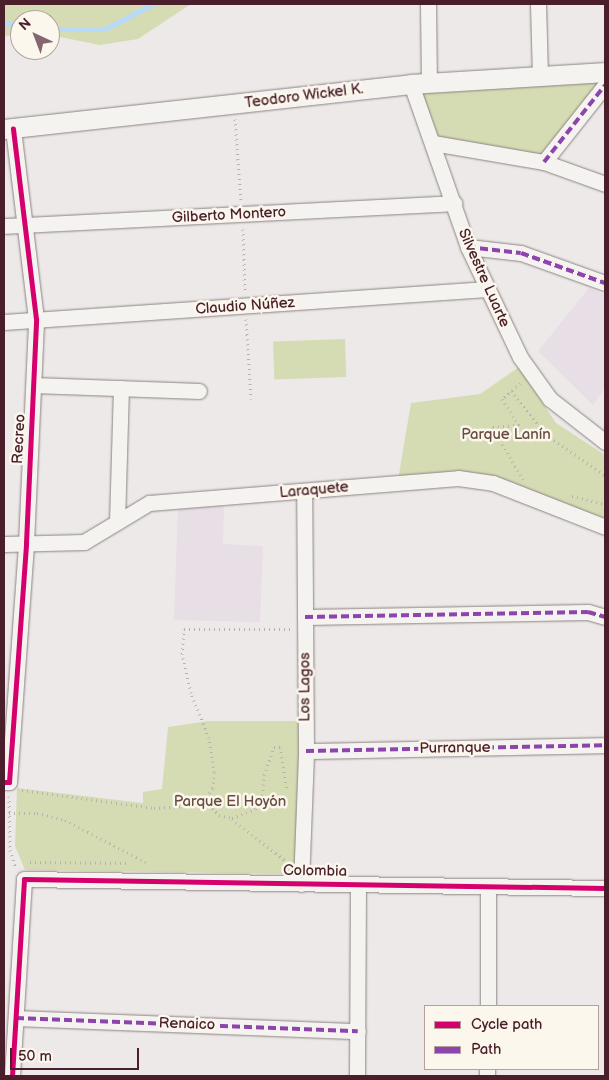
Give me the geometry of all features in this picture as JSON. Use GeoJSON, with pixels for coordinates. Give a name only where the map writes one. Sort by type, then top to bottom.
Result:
{"type":"FeatureCollection","features":[{"type":"Feature","properties":{"kind":"street","name":"Silvestre Luarte"},"geometry":{"type":"LineString","coordinates":[[428,4],[420,83],[433,143],[468,248],[530,374],[561,410],[605,442]]}},
{"type":"Feature","properties":{"kind":"street"},"geometry":{"type":"LineString","coordinates":[[538,4],[540,76]]}},
{"type":"Feature","properties":{"kind":"street","name":"Teodoro Wickel K."},"geometry":{"type":"LineString","coordinates":[[8,128],[420,83],[605,72]]}},
{"type":"Feature","properties":{"kind":"street"},"geometry":{"type":"LineString","coordinates":[[544,162],[605,85]]}},
{"type":"Feature","properties":{"kind":"street","name":"Recreo"},"geometry":{"type":"LineString","coordinates":[[7,784],[26,543],[36,319],[25,224],[8,128]]}},
{"type":"Feature","properties":{"kind":"street"},"geometry":{"type":"LineString","coordinates":[[433,143],[544,162],[605,184]]}},
{"type":"Feature","properties":{"kind":"street","name":"Gilberto Montero"},"geometry":{"type":"LineString","coordinates":[[4,226],[454,203]]}},
{"type":"Feature","properties":{"kind":"street"},"geometry":{"type":"LineString","coordinates":[[468,248],[521,253],[605,283]]}},
{"type":"Feature","properties":{"kind":"street","name":"Claudio Núñez"},"geometry":{"type":"LineString","coordinates":[[4,322],[487,290]]}},
{"type":"Feature","properties":{"kind":"street"},"geometry":{"type":"LineString","coordinates":[[34,385],[199,391]]}},
{"type":"Feature","properties":{"kind":"street"},"geometry":{"type":"LineString","coordinates":[[116,522],[121,388]]}},
{"type":"Feature","properties":{"kind":"street","name":"Laraquete"},"geometry":{"type":"LineString","coordinates":[[4,544],[84,542],[149,503],[458,478],[510,491],[605,527]]}},
{"type":"Feature","properties":{"kind":"street","name":"Los Lagos"},"geometry":{"type":"LineString","coordinates":[[301,876],[306,751],[304,491]]}},
{"type":"Feature","properties":{"kind":"street"},"geometry":{"type":"LineString","coordinates":[[305,623],[588,612],[605,617]]}},
{"type":"Feature","properties":{"kind":"street","name":"Purranque"},"geometry":{"type":"LineString","coordinates":[[306,751],[605,745]]}},
{"type":"Feature","properties":{"kind":"street","name":"Colombia"},"geometry":{"type":"LineString","coordinates":[[24,879],[301,876],[358,885],[605,888]]}},
{"type":"Feature","properties":{"kind":"street"},"geometry":{"type":"LineString","coordinates":[[12,1076],[24,879]]}},
{"type":"Feature","properties":{"kind":"street"},"geometry":{"type":"LineString","coordinates":[[357,1076],[358,885]]}},
{"type":"Feature","properties":{"kind":"street"},"geometry":{"type":"LineString","coordinates":[[488,887],[488,1005]]}},
{"type":"Feature","properties":{"kind":"street","name":"Renaico"},"geometry":{"type":"LineString","coordinates":[[16,1018],[358,1031]]}},
{"type":"Feature","properties":{"kind":"path"},"geometry":{"type":"LineString","coordinates":[[234,104],[242,215],[251,399]]}},
{"type":"Feature","properties":{"kind":"path"},"geometry":{"type":"LineString","coordinates":[[510,491],[525,476],[492,427],[519,425],[502,399],[530,374]]}},
{"type":"Feature","properties":{"kind":"path"},"geometry":{"type":"LineString","coordinates":[[511,391],[546,434],[605,476]]}},
{"type":"Feature","properties":{"kind":"path"},"geometry":{"type":"LineString","coordinates":[[205,801],[214,780],[212,754],[185,669],[184,629],[305,623]]}},
{"type":"Feature","properties":{"kind":"path"},"geometry":{"type":"LineString","coordinates":[[205,801],[219,815],[232,818],[244,816],[262,800],[264,775],[274,747],[280,747],[291,812],[303,811]]}},
{"type":"Feature","properties":{"kind":"path"},"geometry":{"type":"LineString","coordinates":[[24,879],[12,858],[7,784],[167,809],[205,801]]}},
{"type":"Feature","properties":{"kind":"path"},"geometry":{"type":"LineString","coordinates":[[10,813],[37,813],[65,820],[131,856],[157,864]]}},
{"type":"Feature","properties":{"kind":"path"},"geometry":{"type":"LineString","coordinates":[[232,818],[301,876]]}},
{"type":"Feature","properties":{"kind":"shaded area"},"geometry":{"type":"Polygon","coordinates":[[[589,288],[605,295],[605,388],[593,405],[538,351],[589,288]]]}},
{"type":"Feature","properties":{"kind":"shaded area"},"geometry":{"type":"Polygon","coordinates":[[[178,504],[224,506],[223,544],[263,546],[260,622],[174,620],[178,504]]]}},
{"type":"Feature","properties":{"kind":"green space"},"geometry":{"type":"Polygon","coordinates":[[[4,4],[191,4],[138,39],[100,45],[60,37],[60,10],[10,10],[10,36],[4,36],[4,4]]]}},
{"type":"Feature","properties":{"kind":"green space"},"geometry":{"type":"Polygon","coordinates":[[[605,73],[543,161],[434,141],[413,85],[605,73]]]}},
{"type":"Feature","properties":{"kind":"green space"},"geometry":{"type":"Polygon","coordinates":[[[345,339],[346,377],[274,379],[273,342],[345,339]]]}},
{"type":"Feature","properties":{"kind":"green space","name":"Parque Lanín"},"geometry":{"type":"Polygon","coordinates":[[[519,367],[556,423],[605,455],[605,518],[507,486],[398,480],[411,403],[480,394],[519,367]]]}},
{"type":"Feature","properties":{"kind":"green space","name":"Parque El Hoyón"},"geometry":{"type":"Polygon","coordinates":[[[208,721],[300,721],[296,874],[25,870],[15,846],[17,788],[143,803],[143,792],[162,789],[168,727],[208,721]]]}},
{"type":"Feature","properties":{"kind":"waterway"},"geometry":{"type":"LineString","coordinates":[[60,29],[105,29],[153,4]]}},
{"type":"Feature","properties":{"kind":"waterway"},"geometry":{"type":"LineString","coordinates":[[4,23],[10,24]]}},
{"type":"Feature","properties":{"kind":"marked path"},"geometry":{"type":"LineString","coordinates":[[544,162],[605,85]]}},
{"type":"Feature","properties":{"kind":"marked path"},"geometry":{"type":"LineString","coordinates":[[468,247],[521,253],[605,283]]}},
{"type":"Feature","properties":{"kind":"marked path"},"geometry":{"type":"LineString","coordinates":[[305,617],[588,612],[605,617]]}},
{"type":"Feature","properties":{"kind":"marked path"},"geometry":{"type":"LineString","coordinates":[[306,751],[605,745]]}},
{"type":"Feature","properties":{"kind":"marked path"},"geometry":{"type":"LineString","coordinates":[[16,1018],[358,1031]]}},
{"type":"Feature","properties":{"kind":"cycle path"},"geometry":{"type":"LineString","coordinates":[[4,782],[9,782],[26,543],[36,319],[13,128]]}},
{"type":"Feature","properties":{"kind":"cycle path"},"geometry":{"type":"LineString","coordinates":[[12,1076],[24,879],[605,888]]}}]}
